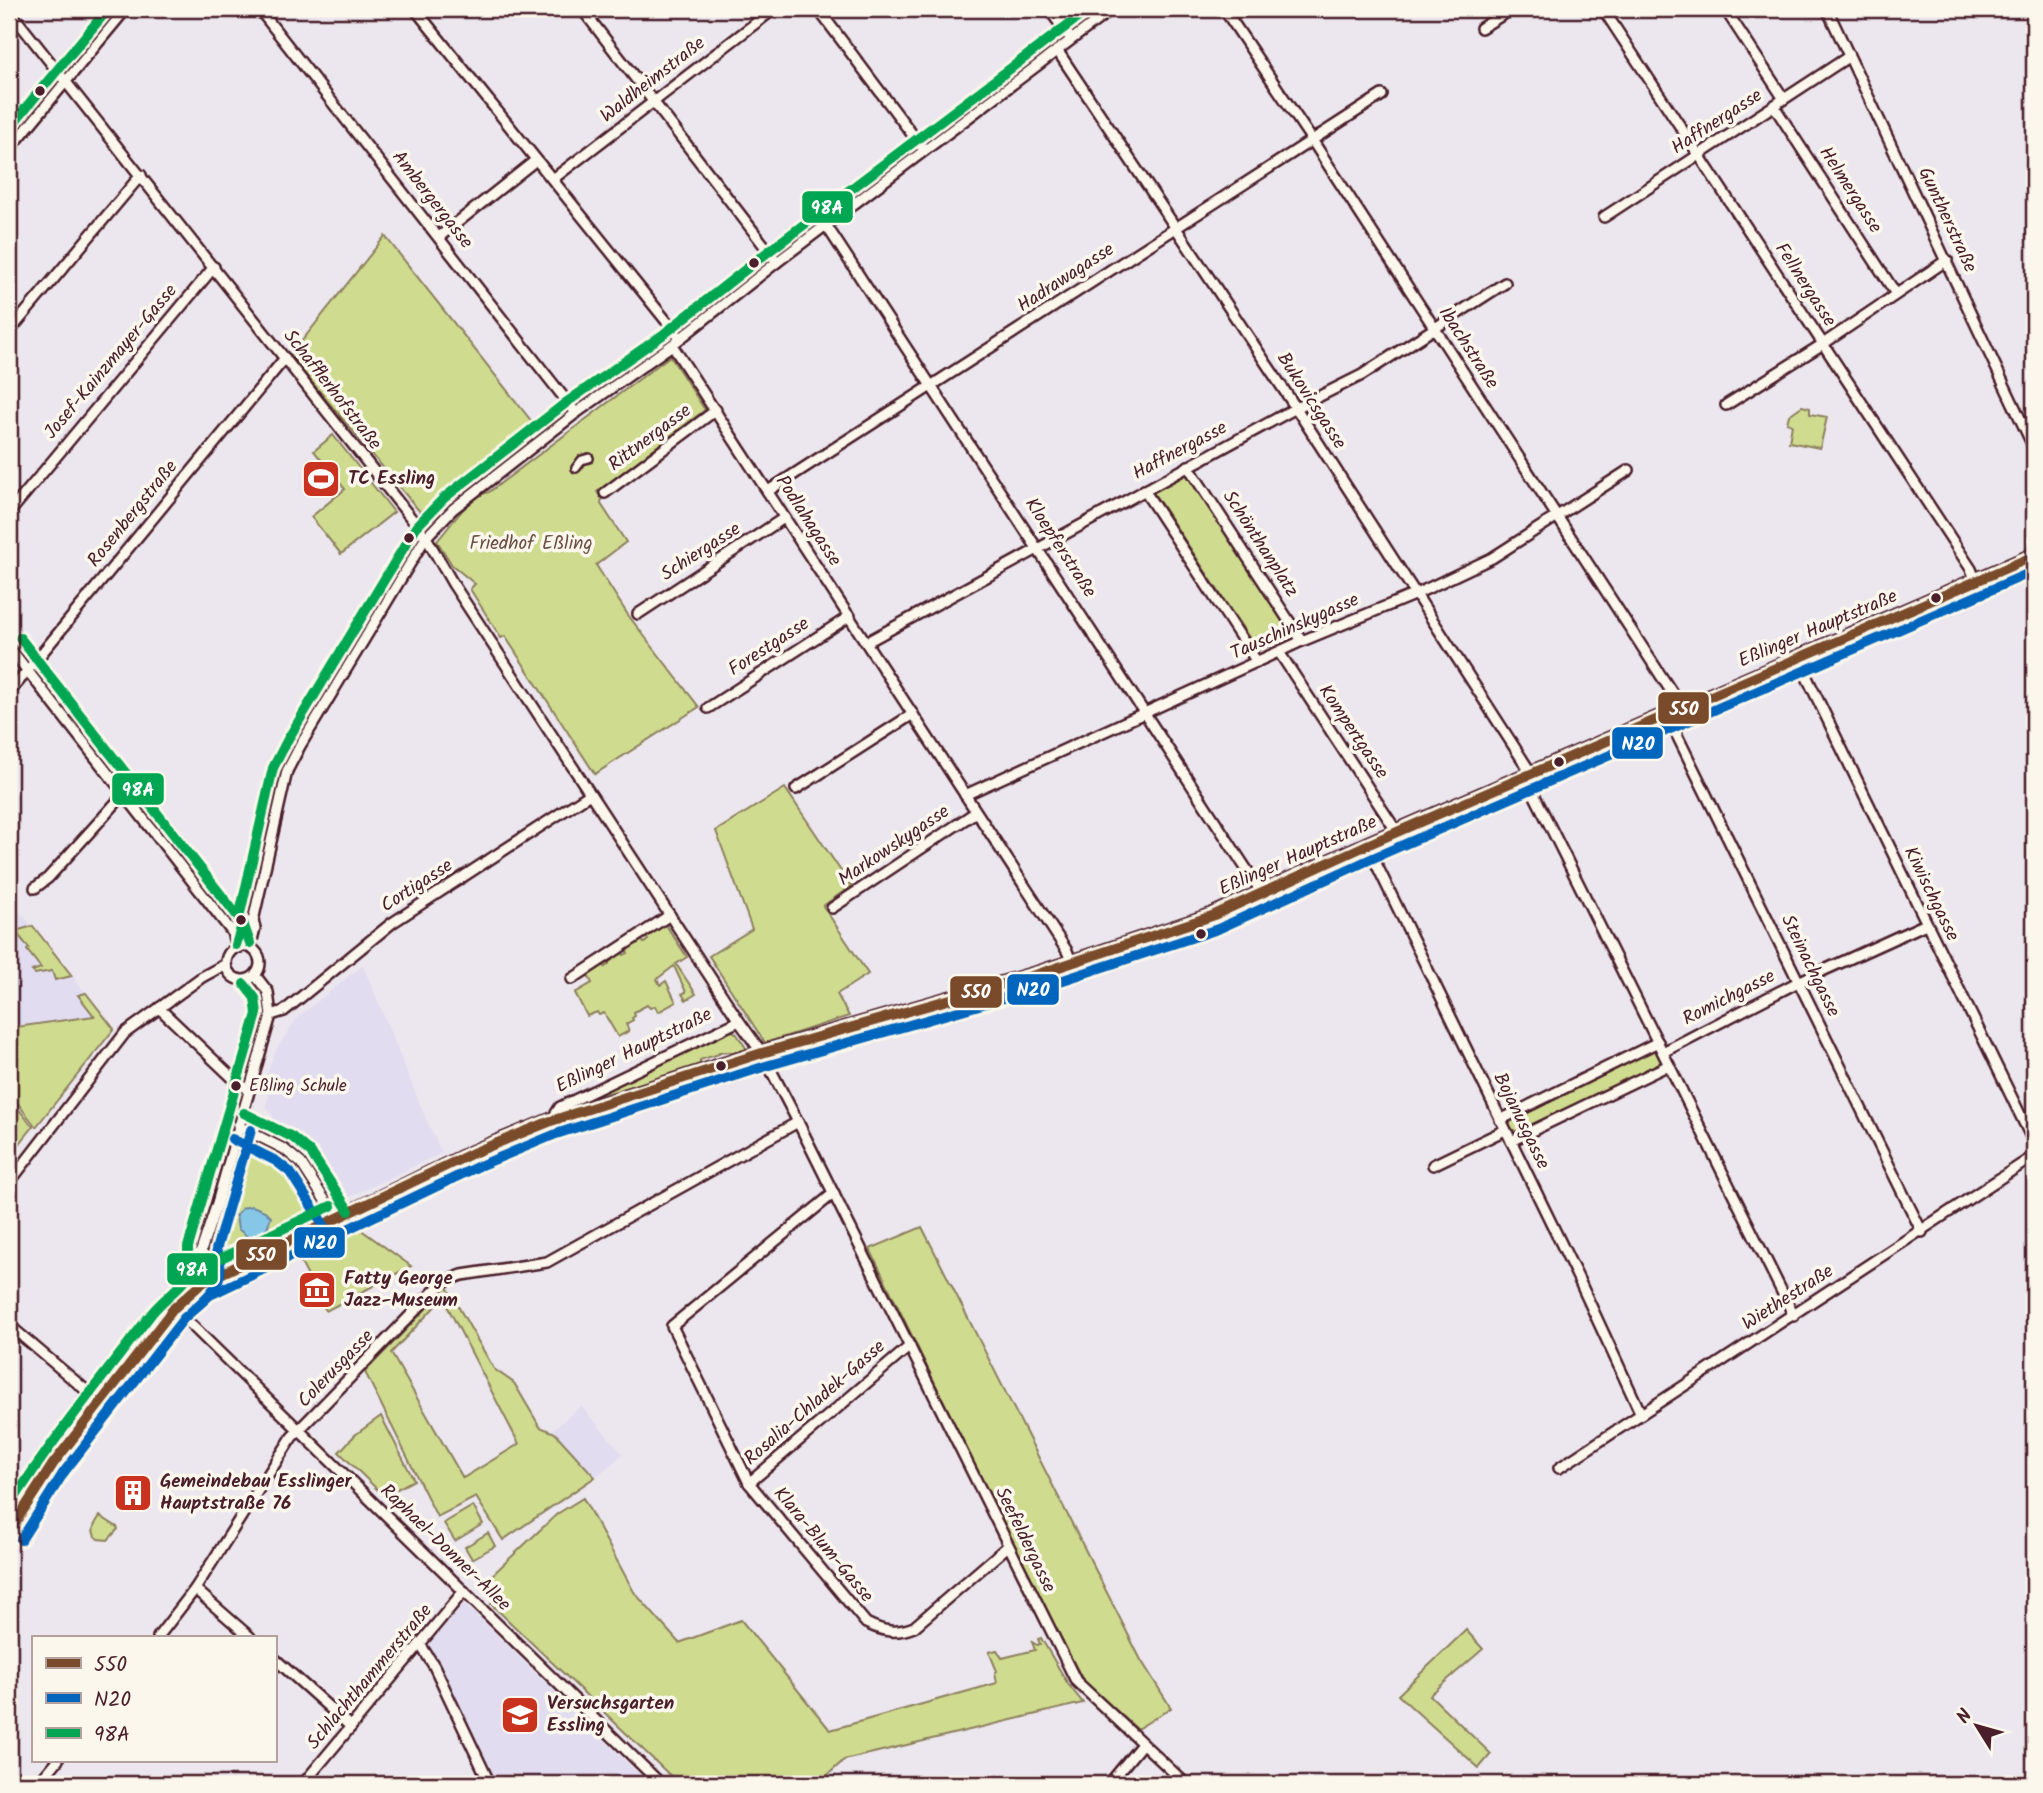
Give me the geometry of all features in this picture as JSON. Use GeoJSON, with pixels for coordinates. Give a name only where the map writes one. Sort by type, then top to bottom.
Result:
{"type":"FeatureCollection","features":[{"type":"Feature","properties":{"kind":"main road","name":"Eßlinger Hauptstraße"},"geometry":{"type":"LineString","coordinates":[[9,1532],[53,1464],[174,1308],[197,1288],[473,1153],[551,1121],[762,1053],[1072,963],[1212,916],[1367,845],[2034,556]]}},
{"type":"Feature","properties":{"kind":"street"},"geometry":{"type":"LineString","coordinates":[[9,150],[126,9]]}},
{"type":"Feature","properties":{"kind":"street","name":"Ambergergasse"},"geometry":{"type":"LineString","coordinates":[[259,9],[576,413]]}},
{"type":"Feature","properties":{"kind":"street","name":"Podlahagasse"},"geometry":{"type":"LineString","coordinates":[[415,9],[553,179],[676,341],[783,518],[867,642],[1067,951],[1072,963]]}},
{"type":"Feature","properties":{"kind":"street"},"geometry":{"type":"LineString","coordinates":[[582,9],[777,262]]}},
{"type":"Feature","properties":{"kind":"street","name":"Waldheimstraße"},"geometry":{"type":"LineString","coordinates":[[553,179],[774,9]]}},
{"type":"Feature","properties":{"kind":"street"},"geometry":{"type":"LineString","coordinates":[[818,9],[924,150]]}},
{"type":"Feature","properties":{"kind":"street"},"geometry":{"type":"LineString","coordinates":[[1049,9],[1071,39]]}},
{"type":"Feature","properties":{"kind":"street"},"geometry":{"type":"LineString","coordinates":[[9,647],[242,947],[259,956],[260,966],[255,975],[243,980],[233,977],[226,964],[228,955],[242,947],[255,928],[253,921],[287,771],[426,537],[472,493],[1112,9]]}},
{"type":"Feature","properties":{"kind":"street","name":"Ibachstraße"},"geometry":{"type":"LineString","coordinates":[[1224,9],[1682,708]]}},
{"type":"Feature","properties":{"kind":"street"},"geometry":{"type":"LineString","coordinates":[[1481,28],[1512,9]]}},
{"type":"Feature","properties":{"kind":"street","name":"Fellnergasse"},"geometry":{"type":"LineString","coordinates":[[1603,9],[1976,581]]}},
{"type":"Feature","properties":{"kind":"street"},"geometry":{"type":"LineString","coordinates":[[1724,9],[1784,99]]}},
{"type":"Feature","properties":{"kind":"street","name":"Guntherstraße"},"geometry":{"type":"LineString","coordinates":[[1827,9],[2034,448]]}},
{"type":"Feature","properties":{"kind":"street","name":"Schafflerhofstraße"},"geometry":{"type":"LineString","coordinates":[[9,10],[426,537],[448,576],[738,1021],[762,1053]]}},
{"type":"Feature","properties":{"kind":"street","name":"Bukovicsgasse"},"geometry":{"type":"LineString","coordinates":[[1057,50],[1296,408],[1528,775],[1794,1315]]}},
{"type":"Feature","properties":{"kind":"street","name":"Haffnergasse"},"geometry":{"type":"LineString","coordinates":[[1604,217],[1848,57]]}},
{"type":"Feature","properties":{"kind":"street","name":"Hadrawagasse"},"geometry":{"type":"LineString","coordinates":[[768,491],[1382,95]]}},
{"type":"Feature","properties":{"kind":"street","name":"Helmergasse"},"geometry":{"type":"LineString","coordinates":[[1774,106],[1896,293]]}},
{"type":"Feature","properties":{"kind":"street"},"geometry":{"type":"LineString","coordinates":[[439,237],[536,160]]}},
{"type":"Feature","properties":{"kind":"street"},"geometry":{"type":"LineString","coordinates":[[9,332],[141,174]]}},
{"type":"Feature","properties":{"kind":"street","name":"Kloepferstraße"},"geometry":{"type":"LineString","coordinates":[[826,225],[1262,893]]}},
{"type":"Feature","properties":{"kind":"street"},"geometry":{"type":"LineString","coordinates":[[1726,405],[1823,344],[1947,260]]}},
{"type":"Feature","properties":{"kind":"street","name":"Josef-Kainzmayer-Gasse"},"geometry":{"type":"LineString","coordinates":[[9,513],[214,267]]}},
{"type":"Feature","properties":{"kind":"street","name":"Haffnergasse"},"geometry":{"type":"LineString","coordinates":[[867,642],[1188,466],[1362,375],[1505,283]]}},
{"type":"Feature","properties":{"kind":"street","name":"Rosenbergstraße"},"geometry":{"type":"LineString","coordinates":[[9,692],[285,358]]}},
{"type":"Feature","properties":{"kind":"street","name":"Rittnergasse"},"geometry":{"type":"LineString","coordinates":[[605,493],[716,410]]}},
{"type":"Feature","properties":{"kind":"street"},"geometry":{"type":"LineString","coordinates":[[576,467],[582,460],[589,458]]}},
{"type":"Feature","properties":{"kind":"street","name":"Schönthanplatz"},"geometry":{"type":"LineString","coordinates":[[1188,466],[1302,641]]}},
{"type":"Feature","properties":{"kind":"street","name":"Tauschinskygasse"},"geometry":{"type":"LineString","coordinates":[[965,795],[1302,641],[1416,594],[1492,558],[1629,470]]}},
{"type":"Feature","properties":{"kind":"street"},"geometry":{"type":"LineString","coordinates":[[1144,490],[1258,662]]}},
{"type":"Feature","properties":{"kind":"street","name":"Schiergasse"},"geometry":{"type":"LineString","coordinates":[[638,614],[783,518]]}},
{"type":"Feature","properties":{"kind":"street","name":"Forestgasse"},"geometry":{"type":"LineString","coordinates":[[708,708],[850,616]]}},
{"type":"Feature","properties":{"kind":"street","name":"Kompertgasse"},"geometry":{"type":"LineString","coordinates":[[1279,652],[1397,832]]}},
{"type":"Feature","properties":{"kind":"street","name":"Kiwischgasse"},"geometry":{"type":"LineString","coordinates":[[1798,659],[2034,1143]]}},
{"type":"Feature","properties":{"kind":"street"},"geometry":{"type":"LineString","coordinates":[[796,789],[913,715]]}},
{"type":"Feature","properties":{"kind":"street","name":"Steinachgasse"},"geometry":{"type":"LineString","coordinates":[[1667,715],[1922,1232]]}},
{"type":"Feature","properties":{"kind":"street"},"geometry":{"type":"LineString","coordinates":[[35,888],[48,878],[124,794]]}},
{"type":"Feature","properties":{"kind":"street","name":"Cortigasse"},"geometry":{"type":"LineString","coordinates":[[271,1015],[284,1011],[392,923],[590,794]]}},
{"type":"Feature","properties":{"kind":"street","name":"Markowskygasse"},"geometry":{"type":"LineString","coordinates":[[832,908],[976,813]]}},
{"type":"Feature","properties":{"kind":"street","name":"Bojanusgasse"},"geometry":{"type":"LineString","coordinates":[[1367,845],[1579,1280],[1641,1415]]}},
{"type":"Feature","properties":{"kind":"street"},"geometry":{"type":"LineString","coordinates":[[572,979],[670,915]]}},
{"type":"Feature","properties":{"kind":"street","name":"Romichgasse"},"geometry":{"type":"LineString","coordinates":[[1663,1052],[1798,982],[1926,924]]}},
{"type":"Feature","properties":{"kind":"street"},"geometry":{"type":"LineString","coordinates":[[9,1183],[125,1033],[202,977],[226,964]]}},
{"type":"Feature","properties":{"kind":"street"},"geometry":{"type":"LineString","coordinates":[[197,1288],[194,1265],[201,1251],[271,1015],[268,992],[255,975]]}},
{"type":"Feature","properties":{"kind":"street"},"geometry":{"type":"LineString","coordinates":[[159,1008],[238,1083],[248,1089]]}},
{"type":"Feature","properties":{"kind":"street","name":"Eßlinger Hauptstraße"},"geometry":{"type":"LineString","coordinates":[[551,1121],[559,1107],[738,1021]]}},
{"type":"Feature","properties":{"kind":"street"},"geometry":{"type":"LineString","coordinates":[[1500,1120],[1658,1042]]}},
{"type":"Feature","properties":{"kind":"street","name":"Seefeldergasse"},"geometry":{"type":"LineString","coordinates":[[762,1053],[799,1122],[1076,1681],[1186,1784]]}},
{"type":"Feature","properties":{"kind":"street"},"geometry":{"type":"LineString","coordinates":[[1511,1141],[1669,1065]]}},
{"type":"Feature","properties":{"kind":"street","name":"Colerusgasse"},"geometry":{"type":"LineString","coordinates":[[159,1636],[195,1590],[298,1430],[306,1425],[443,1282],[462,1275],[547,1262],[799,1122]]}},
{"type":"Feature","properties":{"kind":"street"},"geometry":{"type":"LineString","coordinates":[[239,1126],[284,1149],[301,1163],[337,1219]]}},
{"type":"Feature","properties":{"kind":"street"},"geometry":{"type":"LineString","coordinates":[[1433,1165],[1505,1130]]}},
{"type":"Feature","properties":{"kind":"street","name":"Wiethestraße"},"geometry":{"type":"LineString","coordinates":[[1559,1468],[2034,1156]]}},
{"type":"Feature","properties":{"kind":"street","name":"Rosalia-Chladek-Gasse"},"geometry":{"type":"LineString","coordinates":[[834,1193],[672,1326],[749,1483],[910,1346]]}},
{"type":"Feature","properties":{"kind":"street"},"geometry":{"type":"LineString","coordinates":[[201,1251],[209,1264],[230,1271]]}},
{"type":"Feature","properties":{"kind":"street"},"geometry":{"type":"LineString","coordinates":[[197,1288],[209,1264]]}},
{"type":"Feature","properties":{"kind":"street","name":"Raphael-Donner-Allee"},"geometry":{"type":"LineString","coordinates":[[174,1308],[661,1784]]}},
{"type":"Feature","properties":{"kind":"street"},"geometry":{"type":"LineString","coordinates":[[9,1325],[101,1403]]}},
{"type":"Feature","properties":{"kind":"street","name":"Klara-Blum-Gasse"},"geometry":{"type":"LineString","coordinates":[[749,1483],[866,1623],[879,1630],[903,1631],[914,1627],[1008,1546]]}},
{"type":"Feature","properties":{"kind":"street"},"geometry":{"type":"LineString","coordinates":[[195,1590],[249,1636]]}},
{"type":"Feature","properties":{"kind":"street","name":"Schlachthammerstraße"},"geometry":{"type":"LineString","coordinates":[[303,1784],[464,1591]]}},
{"type":"Feature","properties":{"kind":"street"},"geometry":{"type":"LineString","coordinates":[[420,1644],[434,1666],[491,1784]]}},
{"type":"Feature","properties":{"kind":"street"},"geometry":{"type":"LineString","coordinates":[[276,1661],[351,1727]]}},
{"type":"Feature","properties":{"kind":"street"},"geometry":{"type":"LineString","coordinates":[[1109,1784],[1142,1745]]}},
{"type":"Feature","properties":{"kind":"street"},"geometry":{"type":"LineString","coordinates":[[38,1784],[56,1762]]}},
{"type":"Feature","properties":{"kind":"shaded area"},"geometry":{"type":"Polygon","coordinates":[[[9,902],[33,926],[114,1029],[36,1127],[9,1092],[9,902]]]}},
{"type":"Feature","properties":{"kind":"shaded area"},"geometry":{"type":"Polygon","coordinates":[[[363,965],[442,1153],[337,1203],[327,1182],[315,1166],[284,1139],[268,1133],[273,1116],[266,1106],[273,1077],[266,1075],[277,1048],[298,1017],[363,965]]]}},
{"type":"Feature","properties":{"kind":"shaded area"},"geometry":{"type":"Polygon","coordinates":[[[581,1406],[623,1454],[566,1497],[538,1442],[581,1406]]]}},
{"type":"Feature","properties":{"kind":"shaded area","name":"Versuchsgarten Essling"},"geometry":{"type":"Polygon","coordinates":[[[464,1603],[649,1784],[495,1784],[428,1646],[464,1603]]]}},
{"type":"Feature","properties":{"kind":"green space"},"geometry":{"type":"Polygon","coordinates":[[[385,236],[540,432],[426,519],[290,356],[385,236]]]}},
{"type":"Feature","properties":{"kind":"green space","name":"Friedhof Eßling"},"geometry":{"type":"Polygon","coordinates":[[[670,356],[705,410],[597,492],[602,498],[601,504],[626,542],[596,565],[628,615],[699,707],[595,774],[505,636],[501,638],[470,589],[475,584],[452,565],[437,541],[474,499],[489,492],[670,356]]]}},
{"type":"Feature","properties":{"kind":"green space"},"geometry":{"type":"Polygon","coordinates":[[[1802,406],[1810,408],[1810,414],[1827,417],[1820,448],[1789,442],[1792,425],[1787,423],[1789,415],[1802,406]]]}},
{"type":"Feature","properties":{"kind":"green space"},"geometry":{"type":"Polygon","coordinates":[[[333,435],[394,512],[341,554],[311,517],[345,489],[314,451],[333,435]]]}},
{"type":"Feature","properties":{"kind":"green space"},"geometry":{"type":"Polygon","coordinates":[[[1186,474],[1293,635],[1258,651],[1153,492],[1186,474]]]}},
{"type":"Feature","properties":{"kind":"green space"},"geometry":{"type":"Polygon","coordinates":[[[785,788],[851,886],[823,906],[868,974],[837,994],[849,1016],[765,1043],[709,956],[752,929],[716,831],[785,788]]]}},
{"type":"Feature","properties":{"kind":"green space"},"geometry":{"type":"Polygon","coordinates":[[[664,922],[687,957],[676,964],[696,994],[686,1000],[682,994],[686,992],[674,966],[657,979],[660,985],[666,981],[676,1002],[658,1012],[655,1006],[650,1008],[647,1005],[634,1012],[633,1020],[626,1024],[629,1031],[618,1037],[604,1013],[599,1015],[597,1012],[587,1016],[575,993],[592,983],[587,973],[602,963],[605,967],[609,964],[607,960],[621,951],[624,955],[628,953],[626,948],[640,938],[644,943],[648,940],[645,935],[664,922]]]}},
{"type":"Feature","properties":{"kind":"green space"},"geometry":{"type":"Polygon","coordinates":[[[33,926],[72,976],[55,980],[52,971],[35,974],[32,971],[41,968],[15,931],[33,926]]]}},
{"type":"Feature","properties":{"kind":"green space"},"geometry":{"type":"Polygon","coordinates":[[[86,993],[114,1029],[36,1127],[9,1092],[9,1028],[94,1016],[78,995],[86,993]]]}},
{"type":"Feature","properties":{"kind":"green space"},"geometry":{"type":"Polygon","coordinates":[[[730,1030],[736,1033],[746,1048],[745,1052],[719,1052],[700,1060],[700,1064],[693,1071],[571,1111],[561,1109],[730,1030]]]}},
{"type":"Feature","properties":{"kind":"green space"},"geometry":{"type":"Polygon","coordinates":[[[1654,1050],[1659,1052],[1663,1059],[1659,1066],[1520,1133],[1511,1129],[1508,1124],[1515,1117],[1654,1050]]]}},
{"type":"Feature","properties":{"kind":"green space"},"geometry":{"type":"Polygon","coordinates":[[[9,1097],[33,1127],[9,1157],[9,1097]]]}},
{"type":"Feature","properties":{"kind":"green space"},"geometry":{"type":"Polygon","coordinates":[[[252,1141],[285,1157],[303,1181],[322,1212],[322,1217],[264,1245],[219,1262],[212,1255],[213,1241],[243,1146],[252,1141]]]}},
{"type":"Feature","properties":{"kind":"green space"},"geometry":{"type":"Polygon","coordinates":[[[346,1224],[347,1227],[353,1224],[411,1266],[326,1311],[299,1259],[283,1267],[278,1258],[346,1224]]]}},
{"type":"Feature","properties":{"kind":"green space"},"geometry":{"type":"Polygon","coordinates":[[[922,1227],[1141,1660],[1171,1708],[1137,1729],[1083,1680],[1036,1592],[870,1249],[922,1227]]]}},
{"type":"Feature","properties":{"kind":"green space"},"geometry":{"type":"Polygon","coordinates":[[[447,1287],[494,1369],[514,1383],[540,1427],[555,1433],[595,1477],[503,1540],[476,1497],[437,1517],[365,1372],[447,1287]],[[443,1298],[391,1353],[463,1478],[519,1444],[443,1298]]]}},
{"type":"Feature","properties":{"kind":"green space"},"geometry":{"type":"Polygon","coordinates":[[[381,1416],[414,1480],[384,1496],[339,1452],[355,1435],[381,1416]]]}},
{"type":"Feature","properties":{"kind":"green space"},"geometry":{"type":"Polygon","coordinates":[[[583,1498],[634,1592],[679,1643],[741,1620],[830,1730],[997,1683],[997,1671],[989,1652],[997,1650],[1002,1658],[1035,1650],[1032,1642],[1040,1644],[1038,1639],[1041,1638],[1068,1684],[1083,1703],[844,1760],[818,1784],[679,1784],[491,1604],[503,1591],[489,1578],[557,1514],[583,1498]]]}},
{"type":"Feature","properties":{"kind":"green space"},"geometry":{"type":"Polygon","coordinates":[[[473,1506],[483,1524],[455,1541],[444,1523],[473,1506]]]}},
{"type":"Feature","properties":{"kind":"green space"},"geometry":{"type":"Polygon","coordinates":[[[100,1516],[118,1529],[108,1540],[98,1539],[93,1530],[100,1516]]]}},
{"type":"Feature","properties":{"kind":"green space"},"geometry":{"type":"Polygon","coordinates":[[[488,1533],[495,1546],[472,1559],[465,1547],[488,1533]]]}},
{"type":"Feature","properties":{"kind":"green space"},"geometry":{"type":"Polygon","coordinates":[[[1466,1630],[1483,1649],[1430,1695],[1491,1754],[1479,1768],[1398,1695],[1466,1630]]]}},
{"type":"Feature","properties":{"kind":"water"},"geometry":{"type":"Polygon","coordinates":[[[252,1206],[265,1211],[271,1217],[260,1236],[248,1237],[238,1229],[236,1216],[242,1208],[252,1206]]]}},
{"type":"Feature","properties":{"kind":"waterway"},"geometry":{"type":"LineString","coordinates":[[228,1212],[236,1216]]}},
{"type":"Feature","properties":{"kind":"transit line","name":"98A"},"geometry":{"type":"LineString","coordinates":[[9,128],[108,9]]}},
{"type":"Feature","properties":{"kind":"transit line","name":"98A"},"geometry":{"type":"LineString","coordinates":[[236,945],[241,928],[239,918],[273,768],[416,527],[444,498],[567,402],[664,334],[769,251],[1089,9]]}},
{"type":"Feature","properties":{"kind":"transit line","name":"550"},"geometry":{"type":"LineString","coordinates":[[9,1532],[53,1464],[174,1308],[202,1283],[473,1153],[551,1121],[762,1053],[1038,974],[1212,916],[1367,845],[2034,556]]}},
{"type":"Feature","properties":{"kind":"transit line","name":"N20"},"geometry":{"type":"LineString","coordinates":[[21,1540],[64,1472],[184,1318],[210,1295],[479,1166],[556,1134],[766,1066],[1042,987],[1218,929],[1373,858],[2034,571]]}},
{"type":"Feature","properties":{"kind":"transit line","name":"98A"},"geometry":{"type":"LineString","coordinates":[[20,638],[243,923],[250,943]]}},
{"type":"Feature","properties":{"kind":"transit line","name":"98A"},"geometry":{"type":"LineString","coordinates":[[9,1507],[43,1457],[152,1313],[194,1266],[188,1255],[188,1247],[257,1014],[255,998],[244,984]]}},
{"type":"Feature","properties":{"kind":"transit line","name":"98A"},"geometry":{"type":"LineString","coordinates":[[244,1113],[292,1137],[311,1153],[349,1211]]}},
{"type":"Feature","properties":{"kind":"transit line","name":"N20"},"geometry":{"type":"LineString","coordinates":[[194,1309],[213,1290],[220,1276],[216,1250],[251,1130]]}},
{"type":"Feature","properties":{"kind":"transit line","name":"N20"},"geometry":{"type":"LineString","coordinates":[[232,1139],[276,1161],[290,1172],[325,1227]]}},
{"type":"Feature","properties":{"kind":"transit line","name":"98A"},"geometry":{"type":"LineString","coordinates":[[180,1283],[196,1270],[331,1206]]}},
{"type":"Feature","properties":{"kind":"place","name":"TC Essling"},"geometry":{"type":"Point","coordinates":[321,479]}},
{"type":"Feature","properties":{"kind":"place","name":"Eßling Schule"},"geometry":{"type":"Point","coordinates":[236,1086]}},
{"type":"Feature","properties":{"kind":"place","name":"Fatty George Jazz-Museum"},"geometry":{"type":"Point","coordinates":[317,1290]}},
{"type":"Feature","properties":{"kind":"place","name":"Gemeindebau Esslinger Hauptstraße 76"},"geometry":{"type":"Point","coordinates":[133,1493]}},
{"type":"Feature","properties":{"kind":"place","name":"Versuchsgarten Essling"},"geometry":{"type":"Point","coordinates":[520,1715]}}]}
